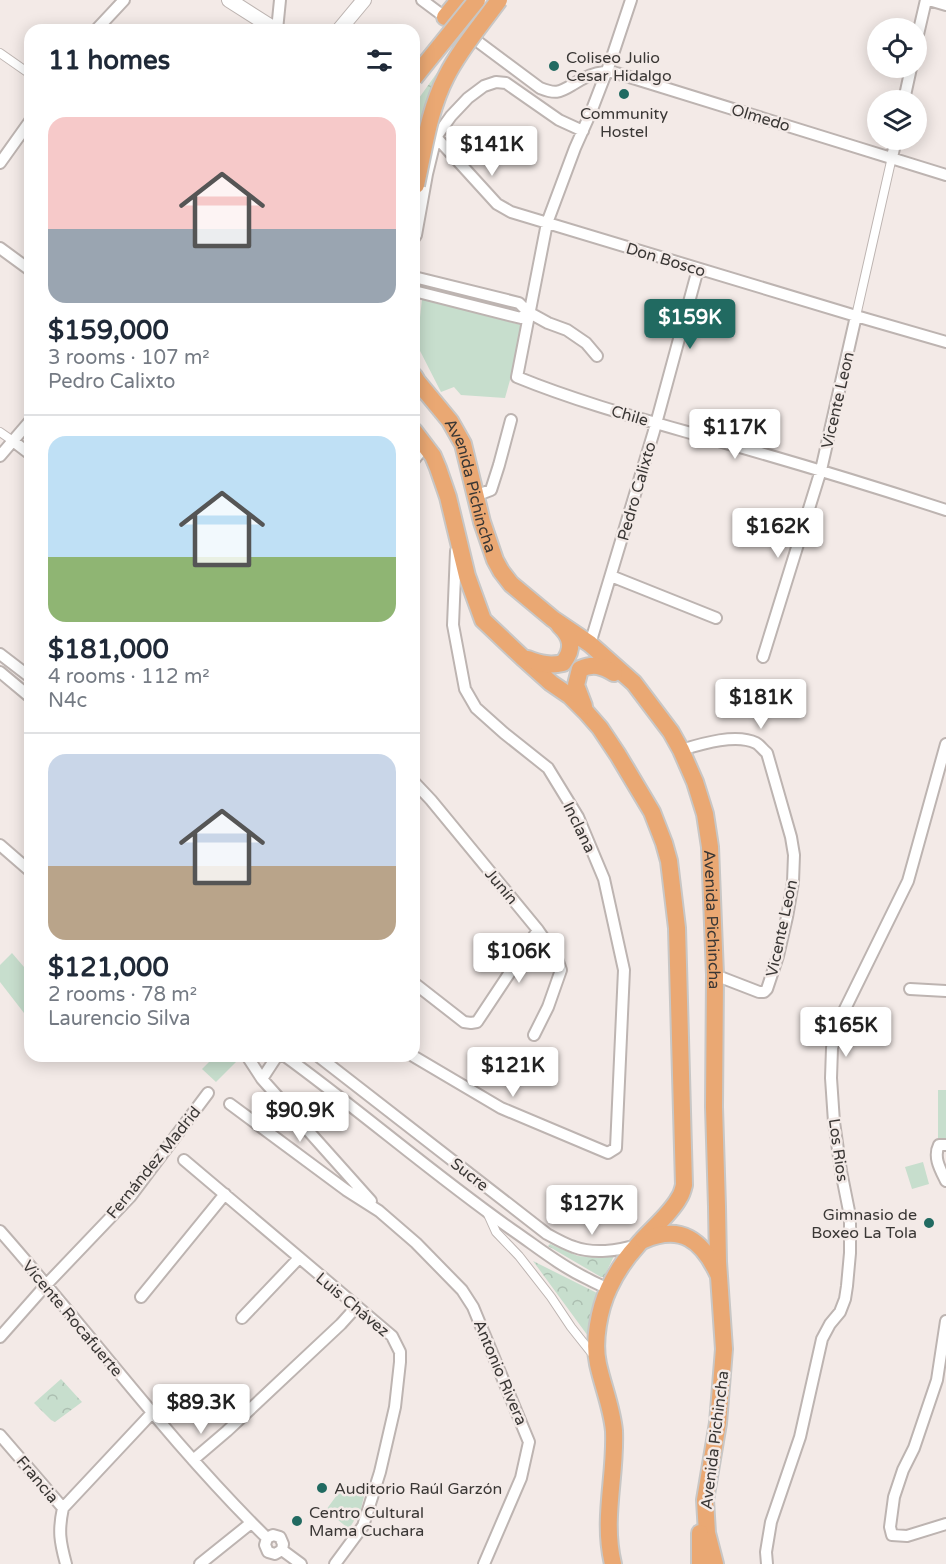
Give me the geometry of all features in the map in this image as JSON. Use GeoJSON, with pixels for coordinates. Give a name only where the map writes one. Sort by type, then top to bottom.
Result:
{"type":"FeatureCollection","features":[{"type":"Feature","properties":{"kind":"main road"},"geometry":{"type":"LineString","coordinates":[[445,17],[459,0]]}},
{"type":"Feature","properties":{"kind":"main road"},"geometry":{"type":"LineString","coordinates":[[420,71],[477,0]]}},
{"type":"Feature","properties":{"kind":"main road"},"geometry":{"type":"LineString","coordinates":[[420,166],[431,118],[446,77],[499,0]]}},
{"type":"Feature","properties":{"kind":"main road","name":"Avenida Pichincha"},"geometry":{"type":"LineString","coordinates":[[420,385],[450,421],[463,444],[475,496],[501,571],[512,584],[553,619],[590,644],[634,683],[671,732],[681,750],[695,782],[705,814],[710,847],[715,975],[714,1107],[719,1278],[724,1349],[718,1423],[705,1500],[707,1533],[715,1564]]}},
{"type":"Feature","properties":{"kind":"main road","name":"Avenida Pichincha"},"geometry":{"type":"LineString","coordinates":[[420,439],[433,456],[438,468],[448,497],[467,576],[483,620],[586,712],[618,755],[652,812],[669,861],[677,928],[684,1185],[679,1198],[640,1242],[608,1289],[596,1340],[597,1362],[609,1401],[614,1431],[608,1512],[613,1564]]}},
{"type":"Feature","properties":{"kind":"main road"},"geometry":{"type":"LineString","coordinates":[[522,657],[542,664],[563,663],[570,651],[570,641],[567,632],[553,619]]}},
{"type":"Feature","properties":{"kind":"main road"},"geometry":{"type":"LineString","coordinates":[[586,712],[576,685],[580,669],[589,665],[600,665],[634,683]]}},
{"type":"Feature","properties":{"kind":"main road"},"geometry":{"type":"LineString","coordinates":[[640,1242],[664,1233],[688,1237],[703,1250],[719,1278]]}},
{"type":"Feature","properties":{"kind":"main road"},"geometry":{"type":"LineString","coordinates":[[700,1564],[699,1539],[705,1500]]}},
{"type":"Feature","properties":{"kind":"street"},"geometry":{"type":"LineString","coordinates":[[102,24],[124,0]]}},
{"type":"Feature","properties":{"kind":"street"},"geometry":{"type":"LineString","coordinates":[[229,0],[267,24]]}},
{"type":"Feature","properties":{"kind":"street"},"geometry":{"type":"LineString","coordinates":[[277,24],[280,0]]}},
{"type":"Feature","properties":{"kind":"street"},"geometry":{"type":"LineString","coordinates":[[344,24],[364,0]]}},
{"type":"Feature","properties":{"kind":"street"},"geometry":{"type":"LineString","coordinates":[[423,0],[540,88],[548,91],[563,91],[576,83],[607,71]]}},
{"type":"Feature","properties":{"kind":"street"},"geometry":{"type":"LineString","coordinates":[[420,293],[521,318],[528,312],[547,223],[575,148],[599,93],[631,0]]}},
{"type":"Feature","properties":{"kind":"street"},"geometry":{"type":"LineString","coordinates":[[923,18],[928,0],[946,4]]}},
{"type":"Feature","properties":{"kind":"street"},"geometry":{"type":"LineString","coordinates":[[0,53],[24,70]]}},
{"type":"Feature","properties":{"kind":"street","name":"Olmedo"},"geometry":{"type":"LineString","coordinates":[[607,71],[946,175]]}},
{"type":"Feature","properties":{"kind":"street"},"geometry":{"type":"LineString","coordinates":[[420,213],[436,136],[468,98],[484,86],[496,82],[506,83],[559,120],[583,131]]}},
{"type":"Feature","properties":{"kind":"street"},"geometry":{"type":"LineString","coordinates":[[576,83],[592,84],[599,93]]}},
{"type":"Feature","properties":{"kind":"street"},"geometry":{"type":"LineString","coordinates":[[0,164],[24,130]]}},
{"type":"Feature","properties":{"kind":"street"},"geometry":{"type":"LineString","coordinates":[[420,135],[436,136]]}},
{"type":"Feature","properties":{"kind":"street","name":"Don Bosco"},"geometry":{"type":"LineString","coordinates":[[436,136],[497,204],[512,212],[946,342]]}},
{"type":"Feature","properties":{"kind":"street","name":"Vicente Leon"},"geometry":{"type":"LineString","coordinates":[[763,657],[821,470],[894,150]]}},
{"type":"Feature","properties":{"kind":"street"},"geometry":{"type":"LineString","coordinates":[[0,248],[24,266]]}},
{"type":"Feature","properties":{"kind":"street","name":"Pedro Calixto"},"geometry":{"type":"LineString","coordinates":[[590,644],[656,423],[698,269]]}},
{"type":"Feature","properties":{"kind":"street"},"geometry":{"type":"LineString","coordinates":[[420,278],[519,303],[528,312],[567,330],[586,343],[597,356]]}},
{"type":"Feature","properties":{"kind":"street","name":"Chile"},"geometry":{"type":"LineString","coordinates":[[528,312],[517,377],[558,394],[821,470],[946,510]]}},
{"type":"Feature","properties":{"kind":"street"},"geometry":{"type":"LineString","coordinates":[[475,496],[491,489],[511,420]]}},
{"type":"Feature","properties":{"kind":"street"},"geometry":{"type":"LineString","coordinates":[[0,456],[24,428]]}},
{"type":"Feature","properties":{"kind":"street"},"geometry":{"type":"LineString","coordinates":[[0,432],[24,449]]}},
{"type":"Feature","properties":{"kind":"street"},"geometry":{"type":"LineString","coordinates":[[420,452],[425,446]]}},
{"type":"Feature","properties":{"kind":"street","name":"Inclana"},"geometry":{"type":"LineString","coordinates":[[420,1060],[501,1108],[608,1153],[616,1148],[624,970],[604,879],[578,817],[548,768],[476,708],[465,689],[453,625],[457,536]]}},
{"type":"Feature","properties":{"kind":"street"},"geometry":{"type":"LineString","coordinates":[[611,576],[716,618]]}},
{"type":"Feature","properties":{"kind":"street"},"geometry":{"type":"LineString","coordinates":[[0,654],[24,672]]}},
{"type":"Feature","properties":{"kind":"street"},"geometry":{"type":"LineString","coordinates":[[0,672],[24,692]]}},
{"type":"Feature","properties":{"kind":"street","name":"Vicente Leon"},"geometry":{"type":"LineString","coordinates":[[681,750],[711,741],[739,740],[756,743],[767,753],[794,855],[790,900],[778,956],[767,989],[759,992],[715,975]]}},
{"type":"Feature","properties":{"kind":"street","name":"Los Rios"},"geometry":{"type":"LineString","coordinates":[[767,1564],[766,1552],[771,1522],[800,1437],[822,1339],[840,1312],[848,1286],[850,1216],[834,1122],[831,1078],[832,1048],[842,1015],[909,881],[946,744]]}},
{"type":"Feature","properties":{"kind":"street","name":"Junín"},"geometry":{"type":"LineString","coordinates":[[420,788],[538,930],[556,956],[561,970],[548,1007],[534,1035]]}},
{"type":"Feature","properties":{"kind":"street"},"geometry":{"type":"LineString","coordinates":[[0,845],[24,866]]}},
{"type":"Feature","properties":{"kind":"street"},"geometry":{"type":"LineString","coordinates":[[420,988],[464,1022],[477,1022],[538,930]]}},
{"type":"Feature","properties":{"kind":"street"},"geometry":{"type":"LineString","coordinates":[[910,989],[946,991]]}},
{"type":"Feature","properties":{"kind":"street","name":"Antonio Rivera"},"geometry":{"type":"LineString","coordinates":[[251,1062],[262,1079],[380,1210],[462,1290],[473,1307],[530,1442],[521,1478],[484,1564]]}},
{"type":"Feature","properties":{"kind":"street"},"geometry":{"type":"LineString","coordinates":[[262,1079],[273,1062]]}},
{"type":"Feature","properties":{"kind":"street","name":"Sucre"},"geometry":{"type":"LineString","coordinates":[[293,1062],[487,1212],[558,1262],[608,1289]]}},
{"type":"Feature","properties":{"kind":"street","name":"Sucre"},"geometry":{"type":"LineString","coordinates":[[326,1062],[547,1234],[573,1247],[587,1250],[615,1250],[640,1242]]}},
{"type":"Feature","properties":{"kind":"street","name":"Fernández Madrid"},"geometry":{"type":"LineString","coordinates":[[0,1337],[130,1197],[208,1093]]}},
{"type":"Feature","properties":{"kind":"street","name":"Antonio Rivera"},"geometry":{"type":"LineString","coordinates":[[230,1104],[346,1190],[380,1210]]}},
{"type":"Feature","properties":{"kind":"street"},"geometry":{"type":"LineString","coordinates":[[946,1145],[939,1145],[936,1152],[946,1181]]}},
{"type":"Feature","properties":{"kind":"street","name":"Luis Chávez"},"geometry":{"type":"LineString","coordinates":[[184,1160],[392,1336],[400,1352],[395,1407],[380,1472],[363,1526],[335,1564]]}},
{"type":"Feature","properties":{"kind":"street"},"geometry":{"type":"LineString","coordinates":[[141,1297],[225,1194]]}},
{"type":"Feature","properties":{"kind":"street","name":"Sucre"},"geometry":{"type":"LineString","coordinates":[[487,1212],[496,1232],[519,1256],[551,1297],[597,1362]]}},
{"type":"Feature","properties":{"kind":"street","name":"Vicente Rocafuerte"},"geometry":{"type":"LineString","coordinates":[[1,1236],[46,1285],[193,1460],[267,1538],[265,1545],[268,1552],[275,1554],[282,1550],[301,1564]]}},
{"type":"Feature","properties":{"kind":"street"},"geometry":{"type":"LineString","coordinates":[[242,1318],[299,1258]]}},
{"type":"Feature","properties":{"kind":"street"},"geometry":{"type":"LineString","coordinates":[[193,1460],[325,1339],[356,1305]]}},
{"type":"Feature","properties":{"kind":"street"},"geometry":{"type":"LineString","coordinates":[[946,1321],[941,1380],[903,1470],[894,1497],[890,1527],[892,1535],[907,1536],[946,1524]]}},
{"type":"Feature","properties":{"kind":"street"},"geometry":{"type":"LineString","coordinates":[[63,1508],[152,1413]]}},
{"type":"Feature","properties":{"kind":"street","name":"Francia"},"geometry":{"type":"LineString","coordinates":[[0,1435],[63,1508],[59,1524],[66,1564]]}},
{"type":"Feature","properties":{"kind":"street"},"geometry":{"type":"LineString","coordinates":[[200,1564],[251,1523]]}},
{"type":"Feature","properties":{"kind":"green space"},"geometry":{"type":"Polygon","coordinates":[[[444,63],[420,122],[420,97],[444,63]]]}},
{"type":"Feature","properties":{"kind":"green space"},"geometry":{"type":"Polygon","coordinates":[[[422,299],[525,326],[505,398],[461,395],[454,387],[441,392],[420,351],[422,299]]]}},
{"type":"Feature","properties":{"kind":"green space"},"geometry":{"type":"Polygon","coordinates":[[[12,953],[24,967],[24,1013],[0,982],[0,965],[12,953]]]}},
{"type":"Feature","properties":{"kind":"green space"},"geometry":{"type":"Polygon","coordinates":[[[209,1062],[236,1062],[216,1082],[202,1069],[209,1062]]]}},
{"type":"Feature","properties":{"kind":"green space"},"geometry":{"type":"Polygon","coordinates":[[[938,1090],[946,1090],[946,1141],[938,1141],[938,1090]]]}},
{"type":"Feature","properties":{"kind":"green space"},"geometry":{"type":"Polygon","coordinates":[[[923,1162],[929,1184],[912,1189],[905,1167],[923,1162]]]}},
{"type":"Feature","properties":{"kind":"green space"},"geometry":{"type":"Polygon","coordinates":[[[550,1244],[578,1256],[599,1258],[614,1256],[604,1277],[601,1277],[548,1246],[550,1244]]]}},
{"type":"Feature","properties":{"kind":"green space"},"geometry":{"type":"Polygon","coordinates":[[[533,1261],[599,1294],[595,1301],[588,1336],[533,1261]]]}},
{"type":"Feature","properties":{"kind":"green space"},"geometry":{"type":"Polygon","coordinates":[[[61,1379],[82,1402],[55,1422],[34,1403],[61,1379]]]}},
{"type":"Feature","properties":{"kind":"green space"},"geometry":{"type":"Polygon","coordinates":[[[345,1484],[365,1492],[361,1509],[349,1529],[326,1510],[345,1484]]]}},
{"type":"Feature","properties":{"kind":"place","name":"Coliseo Julio Cesar Hidalgo"},"geometry":{"type":"Point","coordinates":[554,66]}},
{"type":"Feature","properties":{"kind":"place","name":"Community Hostel"},"geometry":{"type":"Point","coordinates":[624,94]}},
{"type":"Feature","properties":{"kind":"place","name":"Gimnasio de Boxeo La Tola"},"geometry":{"type":"Point","coordinates":[929,1223]}},
{"type":"Feature","properties":{"kind":"place","name":"Auditorio Raúl Garzón"},"geometry":{"type":"Point","coordinates":[322,1488]}},
{"type":"Feature","properties":{"kind":"place","name":"Centro Cultural Mama Cuchara"},"geometry":{"type":"Point","coordinates":[297,1521]}}]}
